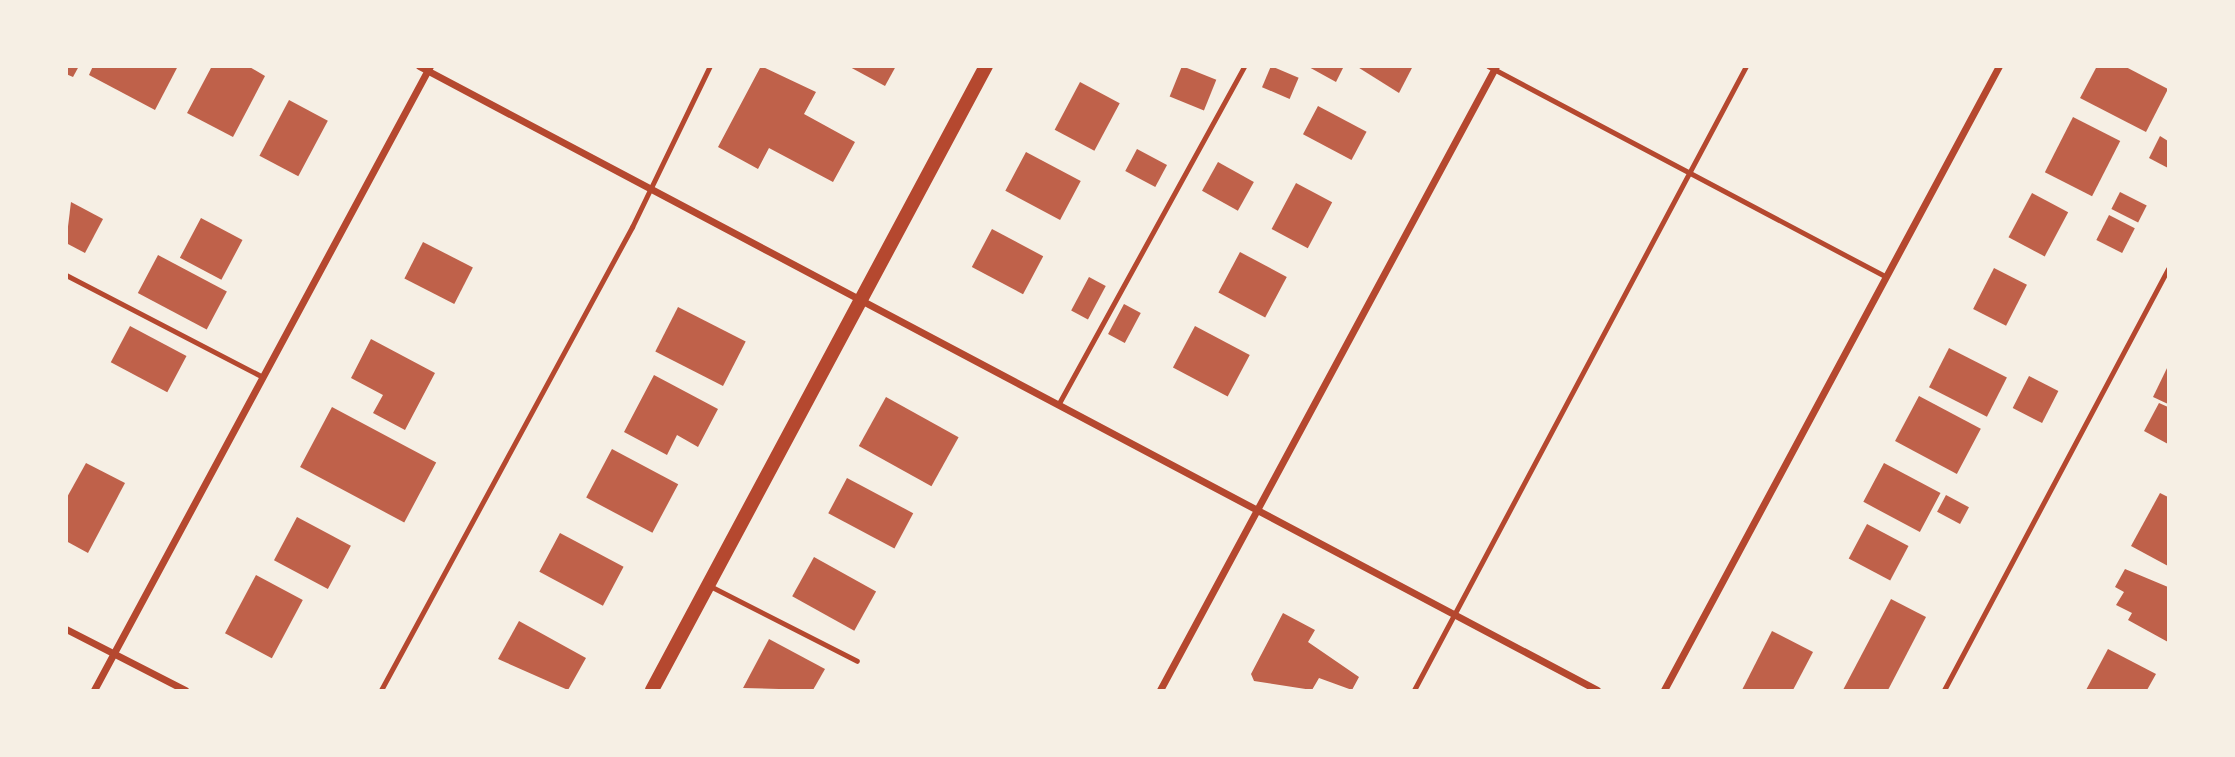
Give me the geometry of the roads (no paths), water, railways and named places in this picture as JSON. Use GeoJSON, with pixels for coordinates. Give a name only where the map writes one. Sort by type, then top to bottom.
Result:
{"type":"FeatureCollection","features":[{"type":"Feature","properties":{"kind":"main road"},"geometry":{"type":"LineString","coordinates":[[652,691],[986,66]]}},
{"type":"Feature","properties":{"kind":"street"},"geometry":{"type":"LineString","coordinates":[[419,66],[429,69],[858,304],[1058,404],[1597,691]]}},
{"type":"Feature","properties":{"kind":"street"},"geometry":{"type":"LineString","coordinates":[[1664,691],[1999,66]]}},
{"type":"Feature","properties":{"kind":"street"},"geometry":{"type":"LineString","coordinates":[[1160,691],[1493,68]]}},
{"type":"Feature","properties":{"kind":"street"},"geometry":{"type":"LineString","coordinates":[[94,691],[261,376],[429,69]]}},
{"type":"Feature","properties":{"kind":"street"},"geometry":{"type":"LineString","coordinates":[[66,629],[185,691]]}},
{"type":"Feature","properties":{"kind":"lane"},"geometry":{"type":"LineString","coordinates":[[381,691],[632,227],[645,189],[710,66]]}},
{"type":"Feature","properties":{"kind":"lane"},"geometry":{"type":"LineString","coordinates":[[1058,404],[1244,66]]}},
{"type":"Feature","properties":{"kind":"lane"},"geometry":{"type":"LineString","coordinates":[[1414,691],[1746,66]]}},
{"type":"Feature","properties":{"kind":"lane"},"geometry":{"type":"LineString","coordinates":[[1493,68],[1687,175],[1886,277]]}},
{"type":"Feature","properties":{"kind":"lane"},"geometry":{"type":"LineString","coordinates":[[1944,691],[2168,269]]}},
{"type":"Feature","properties":{"kind":"lane"},"geometry":{"type":"LineString","coordinates":[[66,275],[261,376]]}},
{"type":"Feature","properties":{"kind":"lane"},"geometry":{"type":"LineString","coordinates":[[708,585],[857,661]]}}]}
